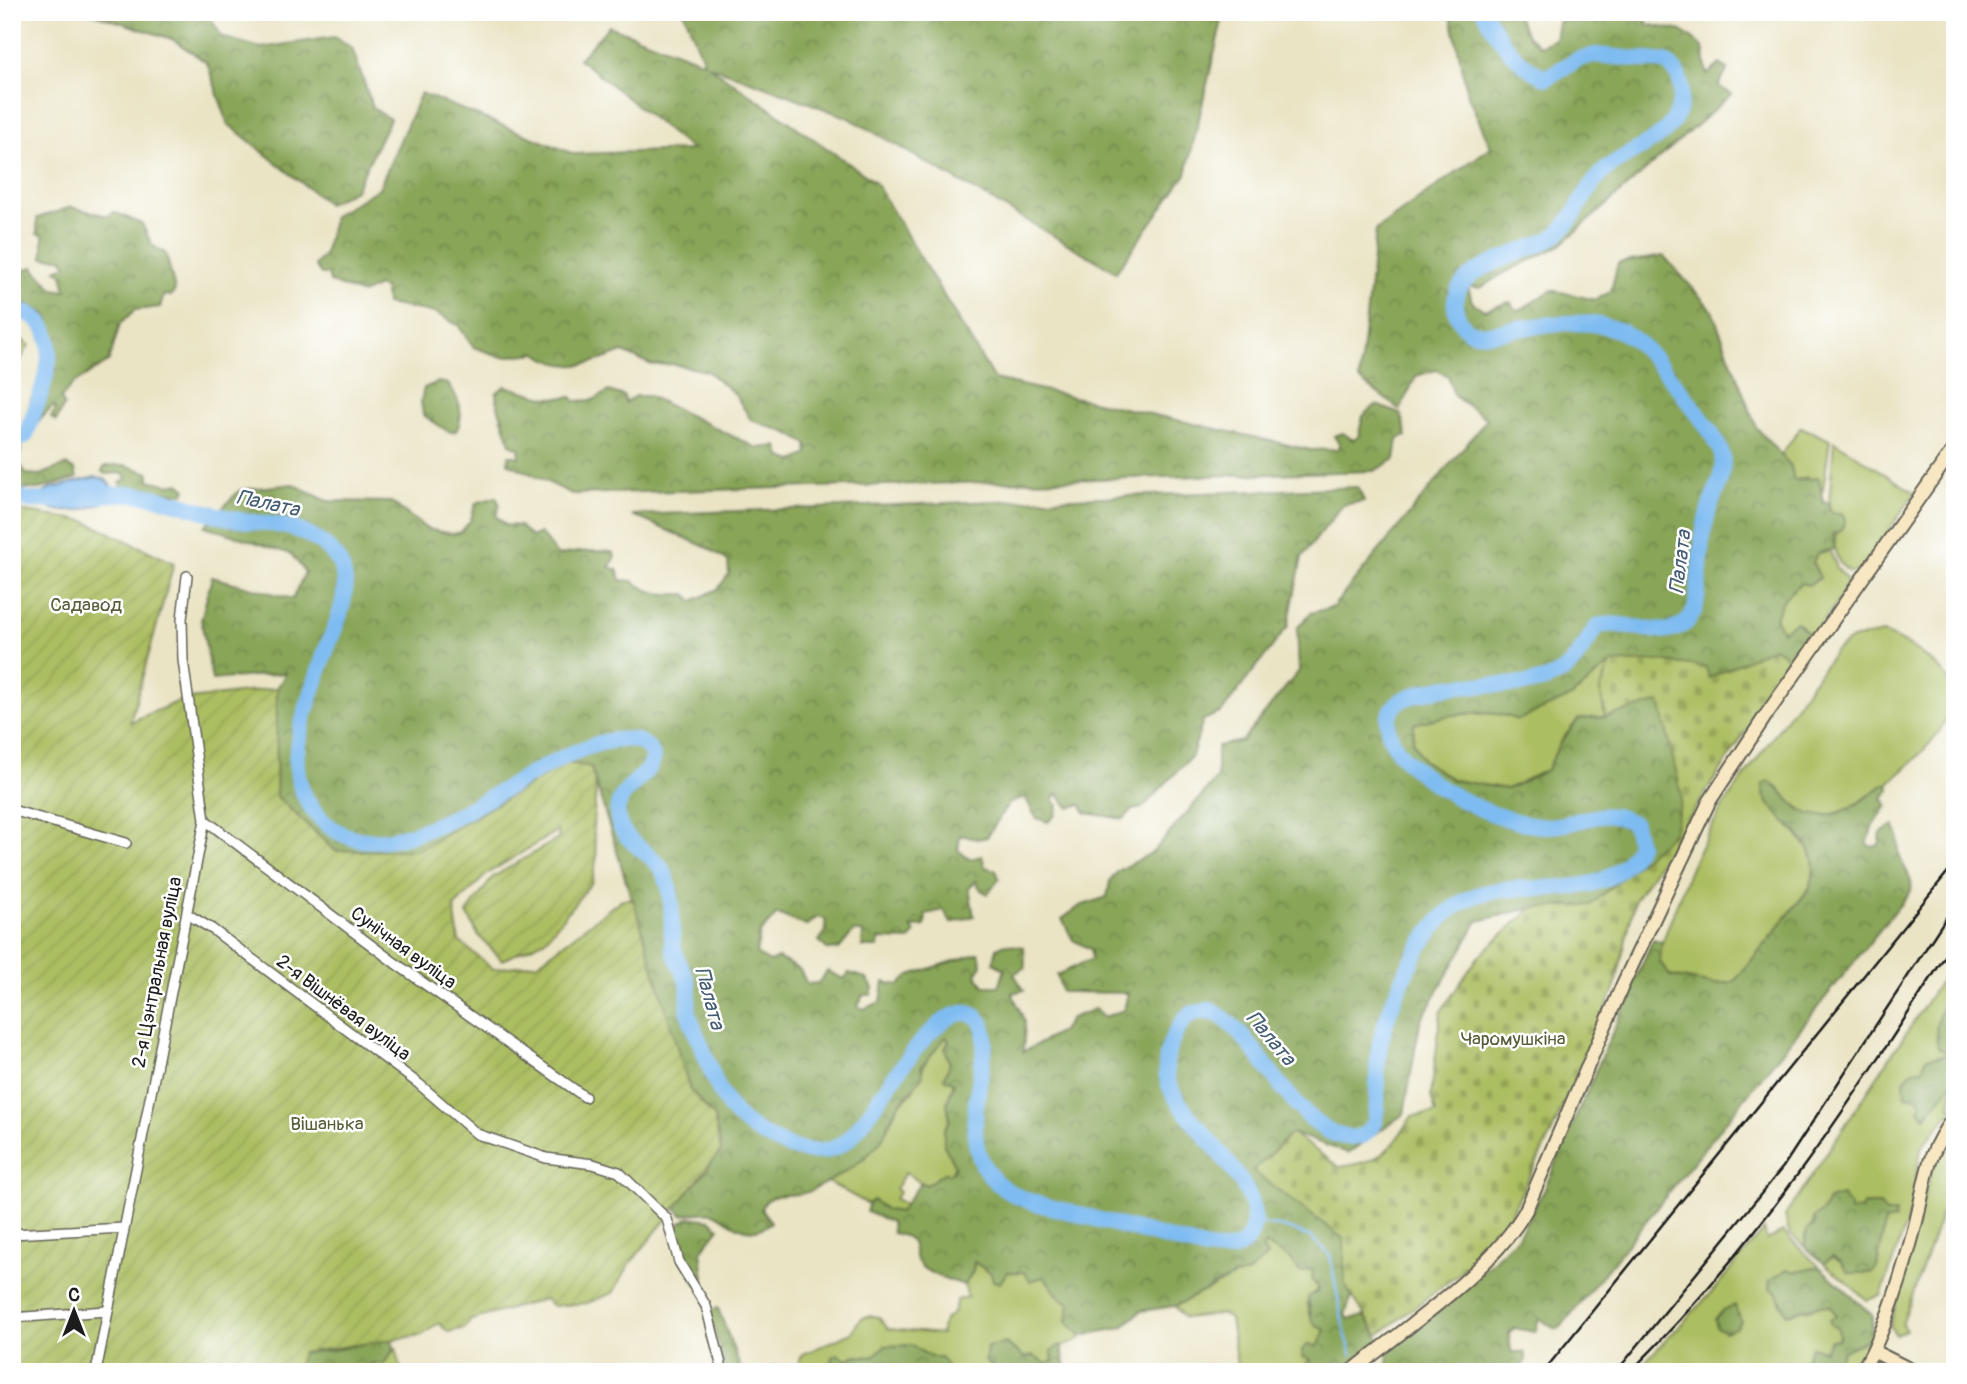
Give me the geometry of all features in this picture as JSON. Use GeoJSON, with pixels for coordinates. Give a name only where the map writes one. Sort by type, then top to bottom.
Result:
{"type":"FeatureCollection","features":[{"type":"Feature","properties":{"kind":"street"},"geometry":{"type":"LineString","coordinates":[[1351,1372],[1490,1260],[1512,1236],[1532,1199],[1666,889],[1709,802],[1766,715],[1955,447]]}},
{"type":"Feature","properties":{"kind":"street","name":"2-я Цэнтральная вуліца"},"geometry":{"type":"LineString","coordinates":[[96,1372],[205,820],[183,660],[182,619],[187,576]]}},
{"type":"Feature","properties":{"kind":"street"},"geometry":{"type":"LineString","coordinates":[[12,810],[126,843]]}},
{"type":"Feature","properties":{"kind":"street","name":"Сунічная вуліца"},"geometry":{"type":"LineString","coordinates":[[205,820],[466,1015],[585,1097]]}},
{"type":"Feature","properties":{"kind":"street","name":"2-я Вішнёвая вуліца"},"geometry":{"type":"LineString","coordinates":[[187,914],[212,929],[419,1084],[477,1134],[546,1158],[593,1164],[619,1172],[667,1219],[679,1262],[706,1306],[723,1372]]}},
{"type":"Feature","properties":{"kind":"street"},"geometry":{"type":"LineString","coordinates":[[1861,1372],[1875,1352],[1915,1226],[1932,1148],[1955,1116]]}},
{"type":"Feature","properties":{"kind":"street"},"geometry":{"type":"LineString","coordinates":[[12,1234],[124,1228]]}},
{"type":"Feature","properties":{"kind":"street"},"geometry":{"type":"LineString","coordinates":[[12,1318],[106,1311]]}},
{"type":"Feature","properties":{"kind":"street"},"geometry":{"type":"LineString","coordinates":[[1875,1352],[1915,1372]]}},
{"type":"Feature","properties":{"kind":"green space"},"geometry":{"type":"Polygon","coordinates":[[[88,12],[207,12],[222,37],[261,48],[334,37],[352,48],[373,108],[390,119],[355,190],[328,204],[228,124],[207,63],[172,39],[88,12]]]}},
{"type":"Feature","properties":{"kind":"green space"},"geometry":{"type":"Polygon","coordinates":[[[684,12],[1224,12],[1186,174],[1116,272],[849,118],[708,65],[875,182],[994,379],[1311,450],[1338,449],[1340,445],[1334,436],[1343,433],[1353,440],[1358,437],[1363,416],[1376,405],[1401,414],[1407,436],[1398,439],[1395,459],[1374,471],[572,494],[508,463],[509,455],[519,457],[519,448],[510,444],[498,405],[496,393],[505,386],[548,398],[572,397],[574,401],[593,400],[609,391],[624,396],[625,402],[636,396],[649,396],[757,448],[778,446],[781,457],[794,461],[808,454],[807,444],[788,433],[751,420],[735,394],[707,371],[672,364],[652,365],[623,352],[579,365],[558,363],[537,353],[502,357],[473,347],[458,325],[436,313],[386,304],[385,289],[378,286],[362,294],[330,282],[328,274],[321,274],[315,265],[324,255],[334,216],[379,188],[421,93],[574,154],[692,150],[579,59],[609,26],[704,62],[684,12]]]}},
{"type":"Feature","properties":{"kind":"green space"},"geometry":{"type":"Polygon","coordinates":[[[1450,12],[1515,12],[1528,36],[1540,46],[1555,39],[1558,22],[1577,12],[1650,12],[1646,24],[1682,31],[1703,47],[1707,75],[1720,64],[1728,69],[1718,86],[1732,94],[1562,244],[1500,275],[1481,288],[1468,286],[1472,302],[1484,310],[1510,302],[1518,311],[1552,290],[1596,300],[1611,291],[1618,263],[1664,256],[1712,310],[1756,427],[1791,466],[1794,480],[1819,478],[1823,502],[1829,504],[1830,511],[1843,515],[1845,522],[1840,532],[1833,534],[1835,549],[1817,553],[1813,563],[1820,578],[1808,585],[1801,583],[1785,597],[1775,617],[1782,631],[1796,622],[1812,636],[1792,662],[1774,647],[1709,679],[1611,663],[1571,697],[1518,720],[1493,713],[1466,713],[1414,724],[1413,742],[1423,760],[1453,780],[1507,789],[1547,770],[1560,743],[1579,719],[1605,717],[1660,701],[1682,796],[1674,832],[1591,905],[1532,908],[1478,921],[1420,1022],[1404,1114],[1348,1153],[1292,1133],[1253,1171],[1345,1239],[1345,1285],[1352,1296],[1345,1314],[1349,1319],[1365,1316],[1380,1340],[1341,1372],[1305,1372],[1306,1364],[1311,1360],[1303,1357],[1302,1350],[1307,1345],[1318,1346],[1325,1330],[1312,1322],[1308,1297],[1319,1288],[1312,1280],[1313,1269],[1300,1272],[1289,1258],[1265,1244],[1262,1249],[1267,1256],[1248,1273],[1234,1276],[1175,1306],[1141,1311],[1123,1327],[1082,1336],[1067,1322],[1070,1303],[1061,1299],[1044,1277],[1030,1281],[1024,1272],[1007,1272],[1000,1283],[993,1281],[991,1273],[974,1262],[973,1271],[964,1285],[926,1270],[917,1261],[912,1242],[908,1238],[892,1233],[891,1222],[867,1212],[868,1204],[873,1200],[886,1210],[900,1212],[921,1182],[926,1185],[944,1173],[951,1173],[955,1166],[944,1145],[944,1130],[950,1119],[947,1103],[954,1083],[944,1078],[950,1064],[945,1049],[949,1041],[946,1037],[921,1067],[923,1075],[896,1108],[876,1147],[850,1168],[813,1190],[777,1196],[765,1202],[761,1209],[771,1222],[763,1228],[742,1229],[713,1213],[682,1215],[675,1208],[721,1151],[714,1117],[690,1090],[591,767],[567,763],[418,850],[336,851],[276,796],[277,688],[286,673],[212,680],[201,620],[212,577],[293,599],[305,572],[291,554],[205,526],[240,490],[293,484],[327,501],[391,502],[427,529],[453,534],[461,532],[470,521],[476,503],[496,497],[500,505],[496,516],[505,525],[520,526],[531,537],[540,533],[558,556],[602,551],[614,553],[615,559],[609,567],[617,569],[621,580],[633,581],[657,593],[686,594],[693,601],[718,589],[729,574],[728,561],[708,548],[632,515],[1358,487],[1364,501],[1343,505],[1302,557],[1288,626],[1221,713],[1203,720],[1192,756],[1142,808],[1132,810],[1124,819],[1086,813],[1081,804],[1069,808],[1057,794],[1053,799],[1058,806],[1055,816],[1048,822],[1036,818],[1025,797],[1009,803],[987,837],[977,839],[960,835],[958,850],[969,859],[982,856],[985,867],[996,870],[999,879],[988,894],[981,890],[976,881],[969,888],[974,916],[951,923],[944,910],[926,914],[925,926],[911,927],[915,933],[910,940],[879,939],[878,947],[862,947],[863,932],[853,932],[839,949],[828,950],[819,941],[826,931],[825,919],[817,917],[807,926],[777,914],[760,933],[756,954],[770,962],[778,958],[800,970],[807,984],[818,983],[827,971],[844,979],[849,973],[866,978],[873,988],[871,995],[863,995],[858,1006],[863,1009],[881,1002],[884,982],[899,985],[910,975],[979,953],[982,965],[976,974],[984,986],[999,986],[1005,969],[993,963],[997,948],[1005,944],[1024,947],[1025,967],[1014,974],[1024,990],[1012,993],[1025,1022],[1023,1052],[1061,1032],[1071,1018],[1095,1009],[1104,1017],[1124,1010],[1128,993],[1062,992],[1057,975],[1092,959],[1090,949],[1073,940],[1062,919],[1080,906],[1107,897],[1110,881],[1118,871],[1153,852],[1217,778],[1217,746],[1242,741],[1299,671],[1297,628],[1311,613],[1333,607],[1487,419],[1454,396],[1448,376],[1436,370],[1416,376],[1400,410],[1359,379],[1376,230],[1491,147],[1468,96],[1450,12]]]}},
{"type":"Feature","properties":{"kind":"green space"},"geometry":{"type":"Polygon","coordinates":[[[71,207],[108,216],[114,212],[142,224],[152,245],[166,254],[175,290],[171,296],[164,295],[160,307],[135,310],[120,324],[109,361],[72,385],[61,398],[64,406],[56,421],[51,418],[56,409],[53,406],[20,441],[31,399],[53,352],[48,316],[25,303],[12,301],[12,273],[33,267],[53,289],[66,291],[62,273],[56,270],[67,265],[62,258],[43,258],[43,235],[37,234],[37,218],[71,207]]]}},
{"type":"Feature","properties":{"kind":"green space"},"geometry":{"type":"Polygon","coordinates":[[[12,332],[29,345],[12,375],[12,332]]]}},
{"type":"Feature","properties":{"kind":"green space"},"geometry":{"type":"Polygon","coordinates":[[[438,382],[448,384],[458,401],[461,418],[456,431],[449,432],[423,415],[421,401],[424,388],[438,382]]]}},
{"type":"Feature","properties":{"kind":"green space"},"geometry":{"type":"Polygon","coordinates":[[[1801,427],[1830,440],[1823,490],[1806,477],[1794,481],[1780,457],[1801,427]]]}},
{"type":"Feature","properties":{"kind":"green space"},"geometry":{"type":"Polygon","coordinates":[[[1834,441],[1915,493],[1861,570],[1852,573],[1844,568],[1836,554],[1835,539],[1843,515],[1830,511],[1829,504],[1834,441]]]}},
{"type":"Feature","properties":{"kind":"green space"},"geometry":{"type":"Polygon","coordinates":[[[21,447],[19,462],[26,474],[40,475],[66,465],[75,470],[77,478],[39,489],[17,489],[12,481],[12,450],[21,447]]]}},
{"type":"Feature","properties":{"kind":"green space"},"geometry":{"type":"Polygon","coordinates":[[[125,465],[149,473],[149,480],[170,485],[179,483],[186,489],[184,494],[121,487],[120,482],[127,478],[121,473],[105,474],[102,471],[105,466],[125,465]]]}},
{"type":"Feature","properties":{"kind":"green space","name":"Вішанька"},"geometry":{"type":"Polygon","coordinates":[[[12,510],[85,521],[174,563],[130,722],[182,700],[277,688],[276,796],[335,851],[418,850],[567,763],[591,767],[596,787],[593,828],[597,856],[592,882],[544,941],[502,960],[478,935],[467,913],[493,877],[559,838],[557,831],[487,874],[454,907],[459,941],[493,969],[538,963],[622,899],[633,899],[690,1090],[714,1117],[721,1151],[629,1265],[613,1293],[587,1303],[553,1306],[545,1299],[471,1320],[465,1328],[448,1332],[439,1323],[422,1335],[302,1353],[296,1372],[12,1372],[12,510]]]}},
{"type":"Feature","properties":{"kind":"green space"},"geometry":{"type":"Polygon","coordinates":[[[1830,551],[1837,568],[1848,582],[1842,596],[1812,636],[1796,622],[1782,632],[1774,618],[1785,597],[1801,583],[1808,585],[1820,578],[1813,563],[1817,553],[1830,551]]]}},
{"type":"Feature","properties":{"kind":"green space"},"geometry":{"type":"Polygon","coordinates":[[[1884,633],[1937,666],[1951,685],[1954,695],[1952,709],[1943,725],[1931,742],[1898,775],[1866,801],[1849,810],[1835,814],[1810,814],[1794,804],[1777,787],[1765,797],[1813,854],[1815,876],[1809,889],[1734,982],[1714,984],[1670,976],[1660,962],[1659,951],[1692,864],[1721,809],[1835,651],[1852,639],[1884,633]]]}},
{"type":"Feature","properties":{"kind":"green space","name":"Чаромушкіна"},"geometry":{"type":"Polygon","coordinates":[[[1774,647],[1792,662],[1635,900],[1615,987],[1550,1136],[1494,1247],[1378,1335],[1345,1285],[1344,1239],[1253,1171],[1292,1133],[1339,1167],[1365,1162],[1390,1147],[1412,1116],[1436,1113],[1431,1096],[1441,1011],[1479,956],[1532,908],[1591,905],[1674,832],[1682,796],[1660,702],[1605,717],[1600,690],[1611,663],[1658,661],[1706,667],[1709,678],[1774,647]]]}},
{"type":"Feature","properties":{"kind":"green space"},"geometry":{"type":"Polygon","coordinates":[[[1611,663],[1600,690],[1605,717],[1578,719],[1560,743],[1547,770],[1507,789],[1453,780],[1423,760],[1413,742],[1414,724],[1450,715],[1500,713],[1571,697],[1611,663]]]}},
{"type":"Feature","properties":{"kind":"green space"},"geometry":{"type":"Polygon","coordinates":[[[1768,781],[1801,810],[1823,816],[1856,805],[1884,784],[1890,786],[1890,790],[1882,798],[1887,806],[1873,825],[1867,844],[1872,847],[1879,845],[1881,833],[1894,825],[1899,838],[1900,858],[1911,880],[1911,891],[1560,1328],[1555,1329],[1539,1318],[1535,1332],[1514,1328],[1509,1334],[1511,1352],[1524,1352],[1526,1360],[1518,1372],[1428,1372],[1427,1367],[1421,1371],[1411,1367],[1400,1371],[1389,1368],[1387,1351],[1453,1300],[1517,1238],[1545,1188],[1653,939],[1662,942],[1660,962],[1670,976],[1714,984],[1734,982],[1809,889],[1814,870],[1811,854],[1804,841],[1765,797],[1763,784],[1768,781]]]}},
{"type":"Feature","properties":{"kind":"green space"},"geometry":{"type":"Polygon","coordinates":[[[1955,959],[1955,989],[1945,1000],[1947,1055],[1938,1056],[1910,1097],[1917,1097],[1921,1104],[1932,1105],[1955,1080],[1950,1106],[1955,1107],[1921,1148],[1911,1210],[1881,1296],[1867,1300],[1824,1263],[1832,1257],[1854,1270],[1877,1267],[1886,1213],[1822,1212],[1805,1235],[1805,1247],[1789,1233],[1785,1216],[1955,959]]]}},
{"type":"Feature","properties":{"kind":"green space"},"geometry":{"type":"Polygon","coordinates":[[[1955,989],[1955,1080],[1925,1117],[1919,1110],[1921,1104],[1917,1097],[1905,1096],[1904,1080],[1913,1070],[1922,1069],[1927,1058],[1947,1055],[1947,1052],[1938,1048],[1937,1024],[1941,1009],[1955,989]]]}},
{"type":"Feature","properties":{"kind":"green space"},"geometry":{"type":"Polygon","coordinates":[[[946,1036],[949,1041],[945,1049],[950,1064],[945,1078],[954,1083],[947,1103],[950,1119],[944,1130],[944,1145],[955,1166],[951,1173],[944,1173],[926,1185],[905,1173],[895,1189],[899,1192],[895,1199],[906,1205],[900,1212],[886,1210],[874,1201],[868,1204],[828,1182],[857,1164],[881,1141],[899,1104],[912,1093],[930,1052],[946,1036]]]}},
{"type":"Feature","properties":{"kind":"green space"},"geometry":{"type":"Polygon","coordinates":[[[1955,1124],[1955,1176],[1902,1325],[1906,1330],[1896,1335],[1890,1326],[1937,1149],[1955,1124]]]}},
{"type":"Feature","properties":{"kind":"green space"},"geometry":{"type":"Polygon","coordinates":[[[1842,1196],[1850,1206],[1850,1212],[1856,1209],[1861,1211],[1863,1205],[1880,1205],[1886,1213],[1896,1213],[1895,1220],[1885,1222],[1877,1267],[1872,1273],[1849,1273],[1840,1261],[1832,1257],[1824,1263],[1805,1247],[1807,1229],[1814,1226],[1813,1218],[1822,1212],[1828,1200],[1842,1196]]]}},
{"type":"Feature","properties":{"kind":"green space"},"geometry":{"type":"Polygon","coordinates":[[[689,1217],[711,1220],[719,1228],[701,1251],[704,1278],[697,1284],[681,1256],[675,1227],[689,1217]]]}},
{"type":"Feature","properties":{"kind":"green space"},"geometry":{"type":"Polygon","coordinates":[[[1764,1229],[1767,1240],[1783,1232],[1821,1268],[1795,1272],[1777,1293],[1781,1305],[1807,1310],[1820,1305],[1831,1306],[1836,1316],[1840,1339],[1788,1372],[1770,1372],[1758,1366],[1740,1372],[1725,1368],[1722,1372],[1635,1372],[1712,1292],[1764,1229]]]}},
{"type":"Feature","properties":{"kind":"green space"},"geometry":{"type":"Polygon","coordinates":[[[1264,1244],[1289,1258],[1300,1272],[1314,1268],[1312,1280],[1319,1288],[1307,1302],[1312,1322],[1325,1329],[1321,1343],[1305,1372],[1238,1372],[1230,1319],[1222,1314],[1184,1318],[1175,1306],[1234,1276],[1248,1273],[1264,1244]]]}},
{"type":"Feature","properties":{"kind":"green space"},"geometry":{"type":"Polygon","coordinates":[[[974,1262],[991,1273],[1024,1272],[1044,1276],[1061,1299],[1070,1303],[1067,1322],[1082,1336],[1077,1341],[1052,1350],[1053,1361],[1046,1364],[1033,1356],[1025,1358],[1006,1343],[990,1372],[925,1372],[942,1371],[930,1357],[911,1345],[872,1357],[853,1356],[831,1368],[811,1372],[806,1364],[796,1367],[803,1354],[852,1333],[859,1321],[869,1316],[879,1317],[888,1329],[941,1334],[944,1320],[953,1313],[957,1300],[968,1297],[964,1285],[973,1272],[974,1262]]]}},
{"type":"Feature","properties":{"kind":"green space"},"geometry":{"type":"Polygon","coordinates":[[[1813,1267],[1821,1268],[1873,1316],[1870,1338],[1843,1351],[1837,1363],[1823,1372],[1788,1372],[1806,1359],[1811,1347],[1825,1350],[1830,1340],[1839,1339],[1838,1328],[1832,1326],[1829,1320],[1836,1315],[1831,1306],[1820,1305],[1787,1314],[1777,1293],[1769,1288],[1769,1281],[1788,1269],[1795,1272],[1813,1267]]]}},
{"type":"Feature","properties":{"kind":"green space"},"geometry":{"type":"Polygon","coordinates":[[[1735,1305],[1741,1321],[1736,1328],[1725,1332],[1717,1327],[1715,1319],[1724,1310],[1735,1305]]]}},
{"type":"Feature","properties":{"kind":"green space"},"geometry":{"type":"Polygon","coordinates":[[[718,1308],[742,1372],[726,1372],[709,1311],[718,1308]]]}},
{"type":"Feature","properties":{"kind":"green space"},"geometry":{"type":"Polygon","coordinates":[[[392,1338],[394,1349],[384,1364],[370,1363],[365,1367],[367,1372],[296,1372],[301,1353],[334,1350],[392,1338]]]}},
{"type":"Feature","properties":{"kind":"green space"},"geometry":{"type":"Polygon","coordinates":[[[1870,1338],[1868,1348],[1851,1372],[1823,1372],[1837,1363],[1843,1351],[1870,1338]]]}},
{"type":"Feature","properties":{"kind":"green space"},"geometry":{"type":"Polygon","coordinates":[[[1005,1343],[1025,1358],[1033,1356],[1046,1364],[1053,1361],[1052,1350],[1061,1345],[1067,1372],[990,1372],[993,1367],[985,1361],[987,1347],[1005,1343]]]}},
{"type":"Feature","properties":{"kind":"green space"},"geometry":{"type":"Polygon","coordinates":[[[911,1345],[930,1357],[941,1357],[947,1366],[942,1371],[925,1372],[769,1372],[774,1366],[787,1369],[807,1364],[812,1371],[831,1368],[833,1357],[838,1354],[847,1361],[853,1356],[872,1357],[885,1346],[911,1345]]]}},
{"type":"Feature","properties":{"kind":"green space"},"geometry":{"type":"Polygon","coordinates":[[[396,1348],[402,1372],[367,1372],[365,1367],[370,1363],[384,1364],[396,1348]]]}},
{"type":"Feature","properties":{"kind":"water"},"geometry":{"type":"Polygon","coordinates":[[[95,477],[105,479],[111,486],[106,501],[74,511],[43,505],[44,493],[49,489],[95,477]]]}},
{"type":"Feature","properties":{"kind":"waterway","name":"Палата"},"geometry":{"type":"LineString","coordinates":[[91,497],[112,494],[149,496],[239,520],[283,526],[308,535],[335,556],[342,567],[345,593],[304,718],[297,750],[297,765],[299,781],[314,811],[345,835],[381,840],[420,831],[462,813],[583,749],[618,740],[644,744],[652,756],[651,764],[621,798],[617,810],[619,823],[628,837],[655,861],[665,875],[671,902],[673,946],[688,983],[688,1010],[692,1023],[724,1099],[732,1110],[754,1129],[768,1138],[802,1150],[817,1152],[838,1146],[856,1130],[924,1039],[943,1022],[961,1013],[977,1017],[984,1029],[985,1047],[975,1119],[976,1145],[985,1168],[1002,1187],[1038,1204],[1206,1249],[1224,1250],[1241,1246],[1249,1237],[1254,1217],[1249,1197],[1222,1155],[1174,1095],[1167,1077],[1171,1042],[1190,1014],[1210,1010],[1229,1023],[1301,1109],[1320,1126],[1341,1136],[1363,1136],[1375,1123],[1379,1050],[1394,1000],[1413,959],[1438,922],[1453,908],[1470,898],[1491,891],[1562,888],[1585,885],[1606,878],[1624,866],[1639,845],[1634,824],[1623,818],[1602,816],[1559,825],[1528,824],[1480,809],[1456,797],[1413,767],[1398,750],[1388,728],[1393,708],[1401,700],[1438,689],[1470,685],[1524,684],[1550,678],[1573,662],[1598,626],[1611,624],[1664,631],[1676,629],[1686,622],[1695,610],[1704,528],[1723,461],[1717,444],[1681,391],[1638,343],[1615,329],[1572,323],[1477,333],[1468,330],[1462,323],[1455,305],[1459,289],[1468,278],[1481,269],[1553,237],[1568,223],[1601,174],[1612,164],[1663,133],[1672,123],[1678,109],[1681,92],[1679,79],[1665,62],[1596,55],[1578,59],[1546,78],[1526,66],[1510,51],[1484,12]]}},
{"type":"Feature","properties":{"kind":"waterway","name":"Палата"},"geometry":{"type":"LineString","coordinates":[[12,309],[32,315],[44,327],[49,343],[49,361],[39,400],[26,435],[12,444]]}},
{"type":"Feature","properties":{"kind":"waterway","name":"Палата"},"geometry":{"type":"LineString","coordinates":[[12,490],[25,500],[62,501]]}},
{"type":"Feature","properties":{"kind":"waterway"},"geometry":{"type":"LineString","coordinates":[[1253,1223],[1284,1227],[1311,1237],[1330,1255],[1344,1330],[1352,1355]]}},
{"type":"Feature","properties":{"kind":"railway"},"geometry":{"type":"LineString","coordinates":[[1543,1372],[1955,863]]}},
{"type":"Feature","properties":{"kind":"railway"},"geometry":{"type":"LineString","coordinates":[[1616,1372],[1783,1167],[1955,904]]}},
{"type":"Feature","properties":{"kind":"railway"},"geometry":{"type":"LineString","coordinates":[[1630,1372],[1722,1271],[1805,1165],[1955,941]]}},
{"type":"Feature","properties":{"kind":"park label","name":"Садавод"},"geometry":{"type":"Point","coordinates":[86,604]}}]}
